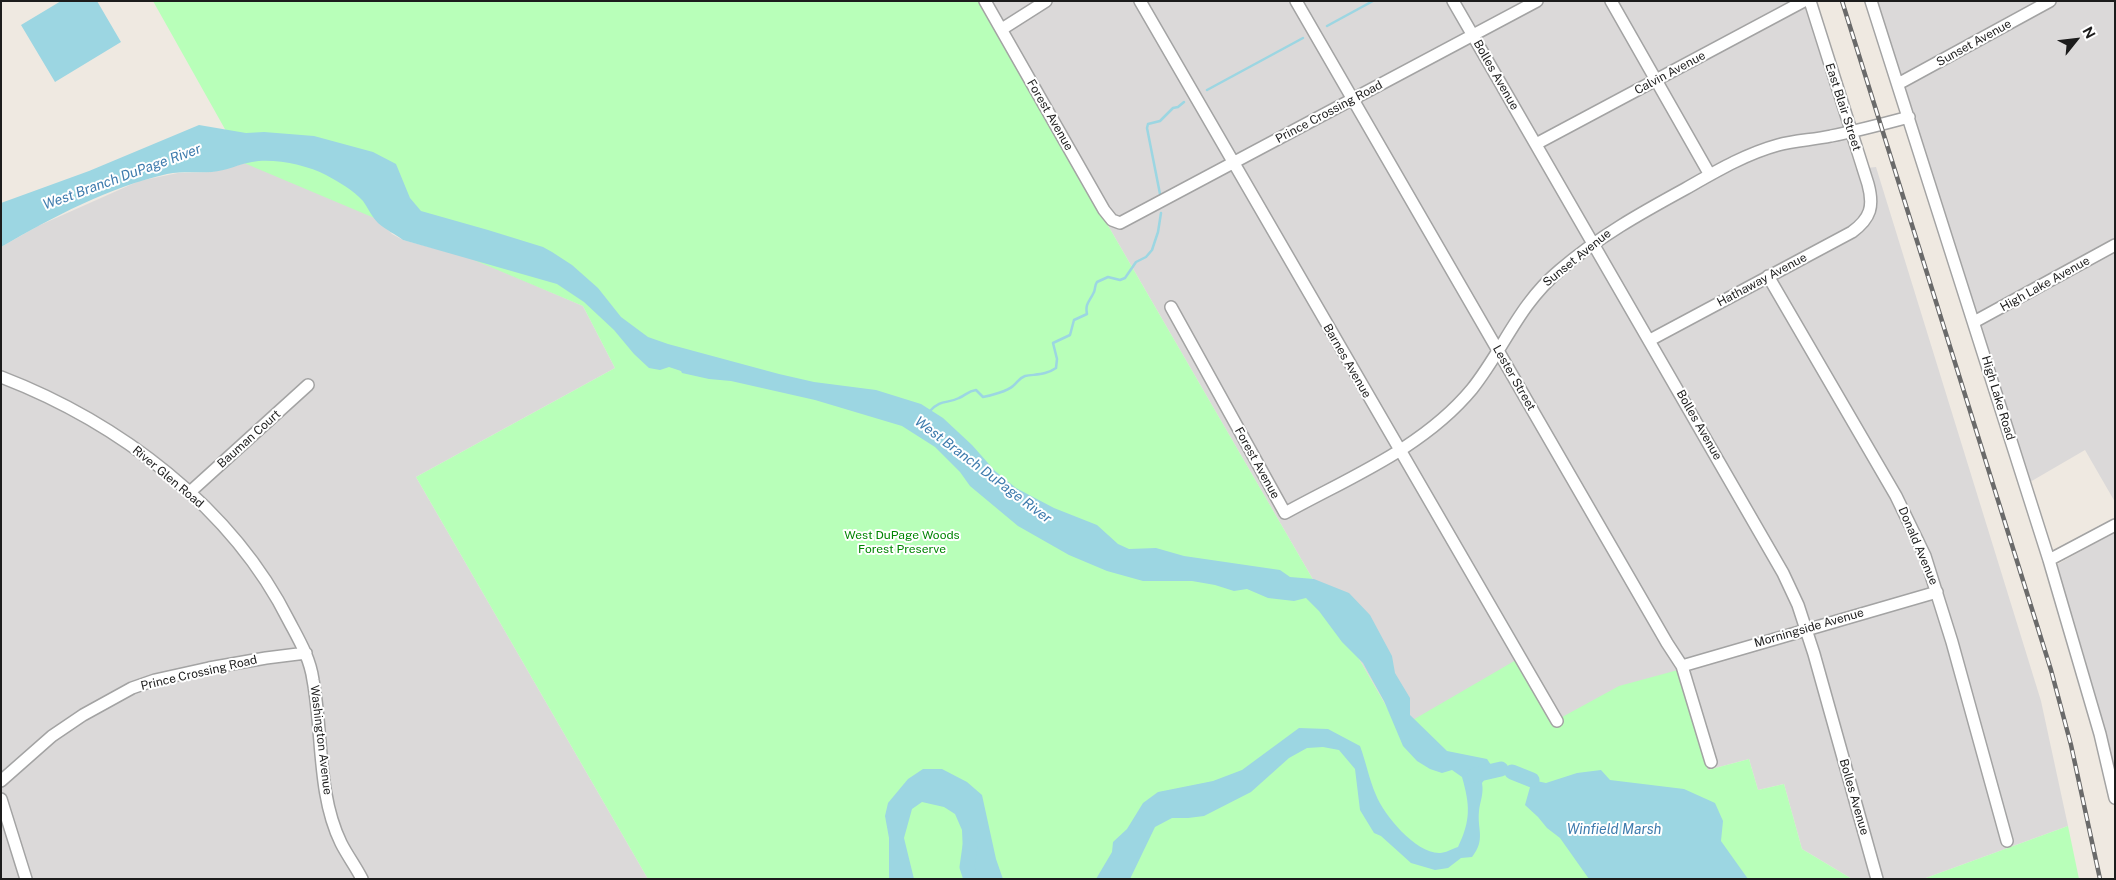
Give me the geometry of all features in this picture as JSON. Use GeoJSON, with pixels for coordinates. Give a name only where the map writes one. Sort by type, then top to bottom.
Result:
{"type":"FeatureCollection","features":[{"type":"Feature","properties":{"kind":"street","name":"Forest Avenue"},"geometry":{"type":"LineString","coordinates":[[985,1],[1104,210],[1112,220],[1120,223]]}},
{"type":"Feature","properties":{"kind":"street"},"geometry":{"type":"LineString","coordinates":[[1002,30],[1046,1]]}},
{"type":"Feature","properties":{"kind":"street","name":"Barnes Avenue"},"geometry":{"type":"LineString","coordinates":[[1140,1],[1557,721]]}},
{"type":"Feature","properties":{"kind":"street","name":"Lester Street"},"geometry":{"type":"LineString","coordinates":[[1296,1],[1682,666],[1711,762]]}},
{"type":"Feature","properties":{"kind":"street","name":"Bolles Avenue"},"geometry":{"type":"LineString","coordinates":[[1454,1],[1780,567],[1798,605],[1806,629],[1877,879]]}},
{"type":"Feature","properties":{"kind":"street","name":"Prince Crossing Road"},"geometry":{"type":"LineString","coordinates":[[1120,223],[1537,1]]}},
{"type":"Feature","properties":{"kind":"street"},"geometry":{"type":"LineString","coordinates":[[1611,1],[1710,175]]}},
{"type":"Feature","properties":{"kind":"street","name":"Calvin Avenue"},"geometry":{"type":"LineString","coordinates":[[1536,144],[1804,1]]}},
{"type":"Feature","properties":{"kind":"street","name":"East Blair Street"},"geometry":{"type":"LineString","coordinates":[[1810,1],[1870,192],[1869,214]]}},
{"type":"Feature","properties":{"kind":"street","name":"High Lake Road"},"geometry":{"type":"LineString","coordinates":[[1871,1],[2049,560],[2100,734],[2115,798]]}},
{"type":"Feature","properties":{"kind":"street","name":"Sunset Avenue"},"geometry":{"type":"LineString","coordinates":[[1898,84],[2050,1]]}},
{"type":"Feature","properties":{"kind":"street","name":"Sunset Avenue"},"geometry":{"type":"LineString","coordinates":[[1285,513],[1419,439],[1454,409],[1484,373],[1524,308],[1540,288],[1560,270],[1625,222],[1751,154],[1778,145],[1851,132],[1909,117]]}},
{"type":"Feature","properties":{"kind":"street","name":"Hathaway Avenue"},"geometry":{"type":"LineString","coordinates":[[1650,340],[1852,232],[1865,221],[1869,214]]}},
{"type":"Feature","properties":{"kind":"street","name":"High Lake Avenue"},"geometry":{"type":"LineString","coordinates":[[1974,322],[2115,245]]}},
{"type":"Feature","properties":{"kind":"street","name":"Donald Avenue"},"geometry":{"type":"LineString","coordinates":[[1768,276],[1896,496],[1925,556],[1937,592],[2007,841]]}},
{"type":"Feature","properties":{"kind":"street","name":"Forest Avenue"},"geometry":{"type":"LineString","coordinates":[[1171,307],[1285,513]]}},
{"type":"Feature","properties":{"kind":"street","name":"River Glen Road"},"geometry":{"type":"LineString","coordinates":[[1,377],[43,394],[96,423],[146,457],[190,492],[227,531],[258,569],[283,608],[306,654]]}},
{"type":"Feature","properties":{"kind":"street","name":"Bauman Court"},"geometry":{"type":"LineString","coordinates":[[190,492],[308,385]]}},
{"type":"Feature","properties":{"kind":"street"},"geometry":{"type":"LineString","coordinates":[[2049,560],[2115,525]]}},
{"type":"Feature","properties":{"kind":"street","name":"Morningside Avenue"},"geometry":{"type":"LineString","coordinates":[[1682,666],[1937,592]]}},
{"type":"Feature","properties":{"kind":"street","name":"Prince Crossing Road"},"geometry":{"type":"LineString","coordinates":[[1,781],[52,736],[83,715],[132,688],[155,680],[209,668],[266,658],[306,654]]}},
{"type":"Feature","properties":{"kind":"street","name":"Washington Avenue"},"geometry":{"type":"LineString","coordinates":[[306,654],[313,679],[320,757],[332,817],[341,843],[362,879]]}},
{"type":"Feature","properties":{"kind":"street"},"geometry":{"type":"LineString","coordinates":[[1,799],[26,879]]}},
{"type":"Feature","properties":{"kind":"shaded area"},"geometry":{"type":"Polygon","coordinates":[[[978,1],[1804,1],[1856,169],[1876,167],[2041,701],[2068,826],[1923,879],[1852,879],[1802,849],[1784,784],[1758,790],[1749,759],[1708,770],[1553,723],[1399,728],[978,1]]]}},
{"type":"Feature","properties":{"kind":"shaded area"},"geometry":{"type":"Polygon","coordinates":[[[1876,1],[2115,1],[2115,502],[2085,450],[2030,482],[1876,1]]]}},
{"type":"Feature","properties":{"kind":"shaded area"},"geometry":{"type":"Polygon","coordinates":[[[250,162],[346,186],[392,234],[403,240],[474,259],[583,306],[615,368],[416,477],[648,879],[1,879],[1,247],[38,226],[139,181],[178,173],[211,172],[250,162]]]}},
{"type":"Feature","properties":{"kind":"shaded area"},"geometry":{"type":"Polygon","coordinates":[[[2115,532],[2115,776],[2083,652],[2056,565],[2115,532]]]}},
{"type":"Feature","properties":{"kind":"green space","name":"West DuPage Woods Forest Preserve"},"geometry":{"type":"Polygon","coordinates":[[[153,1],[978,1],[1399,728],[1516,660],[1553,722],[1619,686],[1678,670],[1708,770],[1749,759],[1758,790],[1784,784],[1802,849],[1852,879],[648,879],[416,477],[615,368],[583,306],[244,163],[153,1]]]}},
{"type":"Feature","properties":{"kind":"green space"},"geometry":{"type":"Polygon","coordinates":[[[2068,826],[2079,879],[1923,879],[2068,826]]]}},
{"type":"Feature","properties":{"kind":"water"},"geometry":{"type":"Polygon","coordinates":[[[61,1],[97,1],[121,42],[55,82],[21,25],[61,1]]]}},
{"type":"Feature","properties":{"kind":"water"},"geometry":{"type":"Polygon","coordinates":[[[199,125],[246,133],[264,132],[314,136],[373,152],[396,164],[410,198],[421,211],[543,247],[572,265],[598,288],[621,317],[648,337],[779,374],[814,382],[876,390],[921,404],[943,418],[972,445],[995,471],[1016,488],[1054,508],[1097,525],[1118,544],[1129,549],[1156,548],[1184,556],[1280,570],[1290,577],[1314,579],[1349,593],[1370,615],[1392,656],[1395,673],[1410,698],[1410,715],[1447,751],[1487,759],[1491,765],[1490,772],[1482,783],[1479,807],[1480,840],[1476,851],[1472,857],[1461,858],[1448,868],[1435,870],[1411,863],[1381,836],[1374,833],[1360,810],[1355,769],[1339,750],[1323,747],[1307,748],[1289,758],[1251,792],[1204,816],[1172,818],[1155,827],[1130,879],[1096,879],[1112,852],[1113,842],[1127,829],[1143,803],[1158,792],[1213,781],[1242,770],[1299,728],[1328,729],[1360,746],[1374,789],[1386,813],[1411,840],[1431,852],[1442,853],[1458,847],[1465,829],[1468,812],[1465,787],[1462,777],[1452,770],[1442,773],[1430,769],[1417,761],[1403,746],[1384,701],[1363,663],[1342,642],[1319,611],[1306,598],[1294,601],[1268,598],[1247,589],[1234,591],[1192,581],[1143,581],[1107,571],[1069,555],[1018,526],[970,486],[960,472],[935,447],[902,426],[815,400],[731,381],[709,379],[682,373],[669,367],[660,370],[649,368],[634,354],[614,330],[584,302],[557,284],[403,240],[378,223],[355,193],[318,171],[290,163],[260,161],[217,171],[167,174],[124,187],[82,204],[1,247],[1,203],[89,171],[199,125]]]}},
{"type":"Feature","properties":{"kind":"water"},"geometry":{"type":"Polygon","coordinates":[[[923,769],[942,769],[967,782],[982,795],[996,859],[1003,879],[972,879],[963,854],[962,830],[955,814],[944,807],[922,802],[912,809],[904,838],[914,879],[889,879],[889,838],[885,816],[888,803],[908,779],[923,769]]]}},
{"type":"Feature","properties":{"kind":"water","name":"Winfield Marsh"},"geometry":{"type":"Polygon","coordinates":[[[1601,770],[1610,780],[1684,789],[1715,803],[1723,821],[1721,841],[1748,879],[1589,879],[1560,838],[1547,828],[1525,805],[1532,780],[1546,783],[1577,773],[1601,770]]]}},
{"type":"Feature","properties":{"kind":"waterway"},"geometry":{"type":"LineString","coordinates":[[1327,26],[1373,1]]}},
{"type":"Feature","properties":{"kind":"waterway"},"geometry":{"type":"LineString","coordinates":[[1207,90],[1303,38]]}},
{"type":"Feature","properties":{"kind":"waterway"},"geometry":{"type":"LineString","coordinates":[[1160,194],[1147,128],[1148,124],[1160,121],[1173,108],[1178,107],[1184,102]]}},
{"type":"Feature","properties":{"kind":"waterway"},"geometry":{"type":"LineString","coordinates":[[930,411],[937,405],[955,400],[971,391],[976,390],[983,397],[1011,388],[1025,376],[1045,373],[1056,368],[1057,359],[1053,343],[1070,335],[1074,320],[1087,314],[1087,305],[1097,282],[1108,277],[1120,280],[1125,278],[1136,262],[1146,257],[1152,250],[1158,232],[1161,213]]}},
{"type":"Feature","properties":{"kind":"waterway"},"geometry":{"type":"LineString","coordinates":[[1475,775],[1501,769]]}},
{"type":"Feature","properties":{"kind":"waterway"},"geometry":{"type":"LineString","coordinates":[[1512,772],[1532,780]]}},
{"type":"Feature","properties":{"kind":"waterway","name":"West Branch DuPage River"},"geometry":{"type":"LineString","coordinates":[[970,846],[967,867],[971,879]]}},
{"type":"Feature","properties":{"kind":"railway"},"geometry":{"type":"LineString","coordinates":[[1842,1],[2051,670],[2071,745],[2100,879]]}}]}
